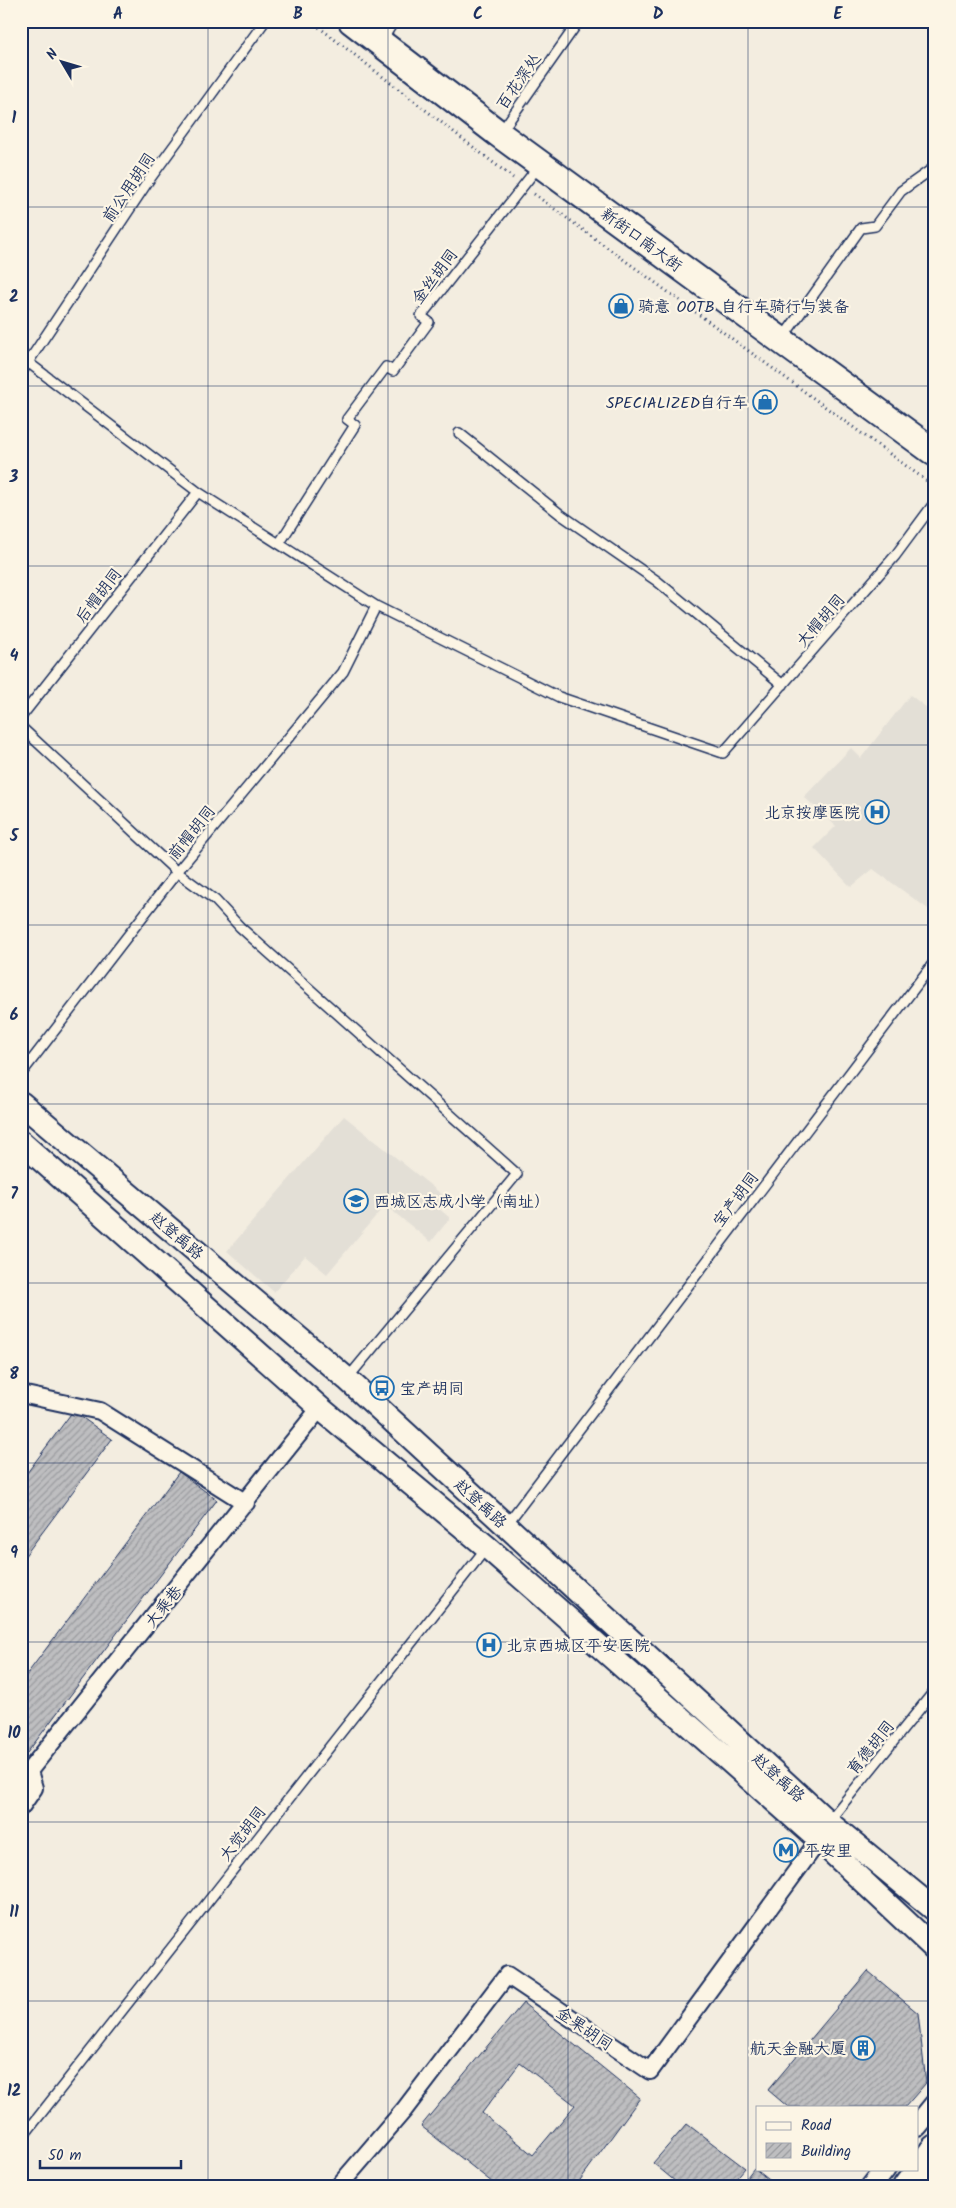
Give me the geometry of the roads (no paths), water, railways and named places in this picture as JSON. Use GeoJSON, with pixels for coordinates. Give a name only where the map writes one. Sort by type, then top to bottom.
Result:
{"type":"FeatureCollection","features":[{"type":"Feature","properties":{"kind":"main road","name":"新街口南大街"},"geometry":{"type":"LineString","coordinates":[[352,21],[387,32],[499,134],[934,452]]}},
{"type":"Feature","properties":{"kind":"main road","name":"赵登禹路"},"geometry":{"type":"LineString","coordinates":[[21,1103],[347,1379],[505,1526],[824,1831],[935,1949]]}},
{"type":"Feature","properties":{"kind":"main road","name":"赵登禹路"},"geometry":{"type":"LineString","coordinates":[[21,1142],[320,1408],[824,1831],[935,1910]]}},
{"type":"Feature","properties":{"kind":"main road"},"geometry":{"type":"LineString","coordinates":[[906,2187],[935,2148]]}},
{"type":"Feature","properties":{"kind":"street"},"geometry":{"type":"LineString","coordinates":[[21,1394],[100,1411],[246,1503]]}},
{"type":"Feature","properties":{"kind":"street","name":"大乘巷"},"geometry":{"type":"LineString","coordinates":[[21,1807],[34,1788],[29,1771],[246,1503],[320,1408]]}},
{"type":"Feature","properties":{"kind":"street","name":"金果胡同"},"geometry":{"type":"LineString","coordinates":[[338,2187],[404,2110],[507,1975],[650,2071],[824,1831]]}},
{"type":"Feature","properties":{"kind":"street"},"geometry":{"type":"LineString","coordinates":[[918,2125],[935,2104]]}},
{"type":"Feature","properties":{"kind":"street"},"geometry":{"type":"LineString","coordinates":[[871,2187],[883,2170]]}},
{"type":"Feature","properties":{"kind":"lane","name":"前公用胡同"},"geometry":{"type":"LineString","coordinates":[[21,373],[149,180],[265,21]]}},
{"type":"Feature","properties":{"kind":"lane","name":"百花深处"},"geometry":{"type":"LineString","coordinates":[[499,134],[579,21]]}},
{"type":"Feature","properties":{"kind":"lane","name":"金丝胡同"},"geometry":{"type":"LineString","coordinates":[[279,544],[355,425],[347,419],[386,367],[393,371],[429,322],[421,316],[540,164]]}},
{"type":"Feature","properties":{"kind":"lane"},"geometry":{"type":"LineString","coordinates":[[781,341],[861,228],[875,226],[901,192],[935,167]]}},
{"type":"Feature","properties":{"kind":"lane"},"geometry":{"type":"LineString","coordinates":[[28,363],[198,492],[376,606]]}},
{"type":"Feature","properties":{"kind":"lane"},"geometry":{"type":"LineString","coordinates":[[459,433],[560,514],[657,581],[783,685]]}},
{"type":"Feature","properties":{"kind":"lane","name":"后帽胡同"},"geometry":{"type":"LineString","coordinates":[[21,717],[198,492]]}},
{"type":"Feature","properties":{"kind":"lane","name":"大帽胡同"},"geometry":{"type":"LineString","coordinates":[[376,606],[559,697],[723,753],[895,556],[935,502]]}},
{"type":"Feature","properties":{"kind":"lane","name":"前帽胡同"},"geometry":{"type":"LineString","coordinates":[[21,1074],[178,872],[343,672],[376,606]]}},
{"type":"Feature","properties":{"kind":"lane"},"geometry":{"type":"LineString","coordinates":[[21,727],[178,872],[215,900],[240,927],[517,1174],[347,1379]]}},
{"type":"Feature","properties":{"kind":"lane","name":"宝产胡同"},"geometry":{"type":"LineString","coordinates":[[505,1526],[935,961]]}},
{"type":"Feature","properties":{"kind":"lane","name":"大觉胡同"},"geometry":{"type":"LineString","coordinates":[[21,2138],[487,1547]]}},
{"type":"Feature","properties":{"kind":"lane","name":"育德胡同"},"geometry":{"type":"LineString","coordinates":[[824,1831],[935,1690]]}},
{"type":"Feature","properties":{"kind":"place","name":"骑意 OOTB 自行车骑行与装备"},"geometry":{"type":"Point","coordinates":[621,306]}},
{"type":"Feature","properties":{"kind":"place","name":"SPECIALIZED自行车"},"geometry":{"type":"Point","coordinates":[765,402]}},
{"type":"Feature","properties":{"kind":"place","name":"北京按摩医院"},"geometry":{"type":"Point","coordinates":[877,812]}},
{"type":"Feature","properties":{"kind":"place","name":"西城区志成小学（南址）"},"geometry":{"type":"Point","coordinates":[356,1201]}},
{"type":"Feature","properties":{"kind":"place","name":"宝产胡同"},"geometry":{"type":"Point","coordinates":[382,1388]}},
{"type":"Feature","properties":{"kind":"place","name":"北京西城区平安医院"},"geometry":{"type":"Point","coordinates":[489,1645]}},
{"type":"Feature","properties":{"kind":"place","name":"平安里"},"geometry":{"type":"Point","coordinates":[786,1850]}},
{"type":"Feature","properties":{"kind":"place","name":"航天金融大厦"},"geometry":{"type":"Point","coordinates":[863,2048]}}]}
